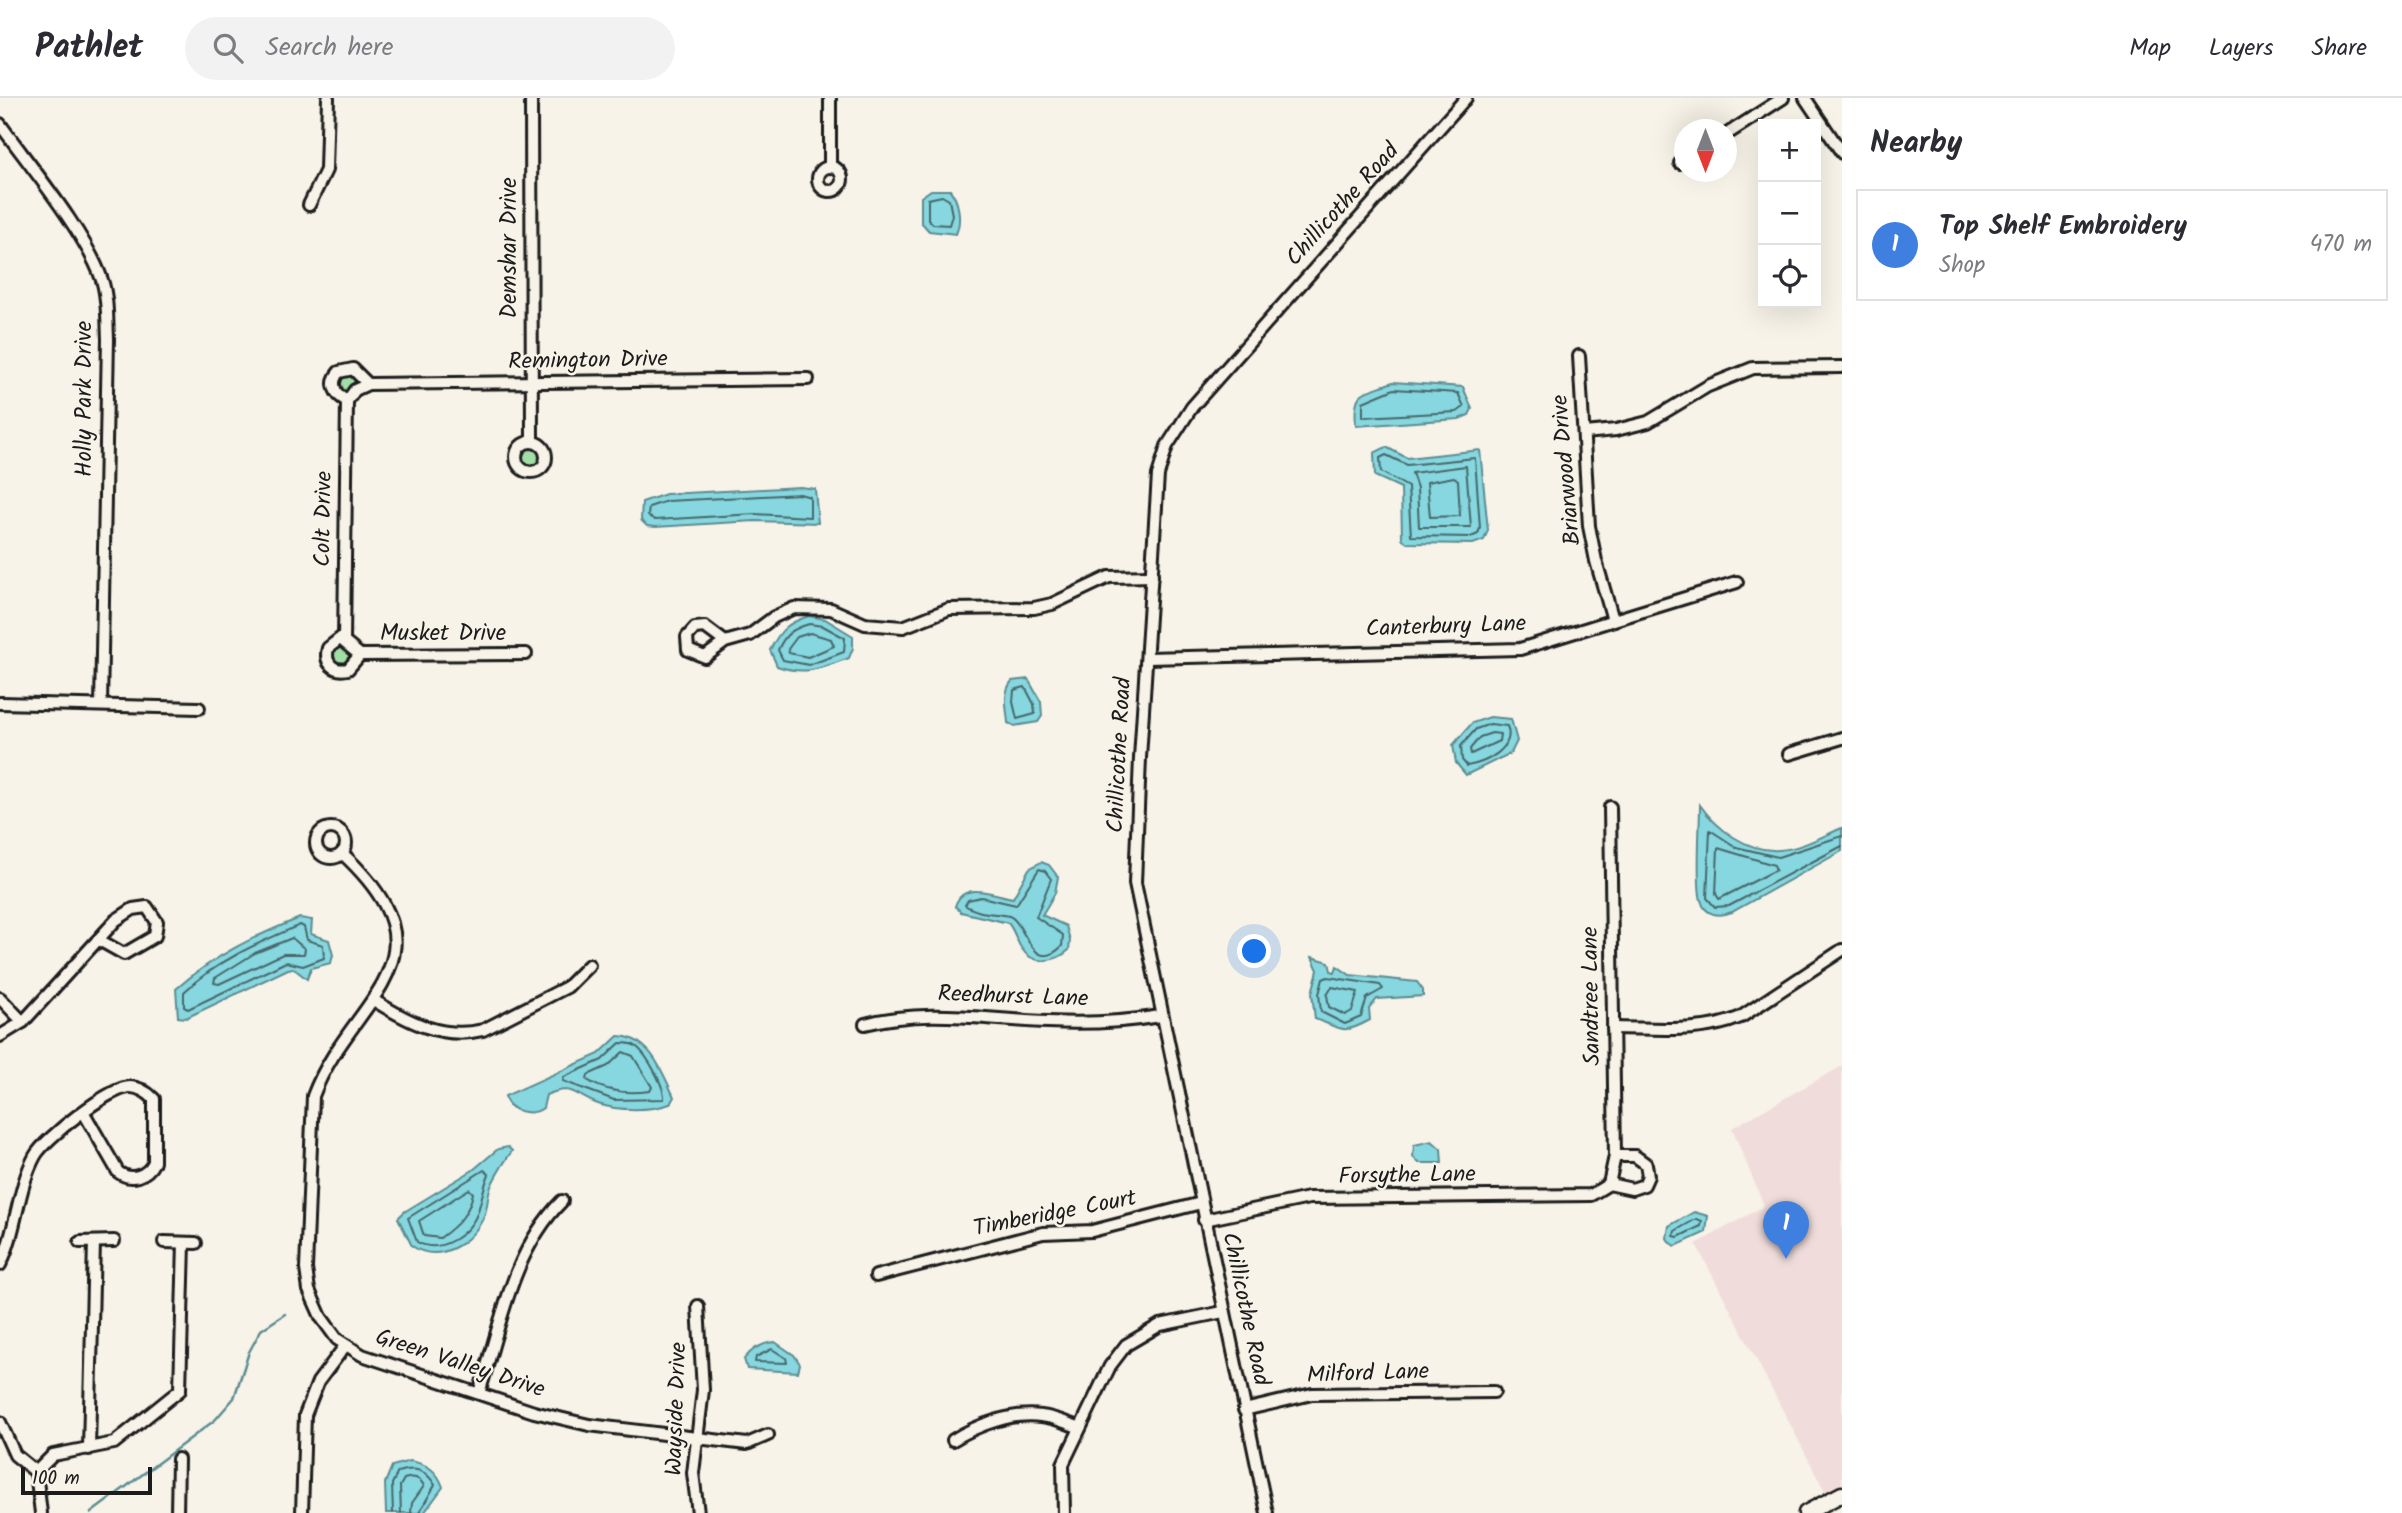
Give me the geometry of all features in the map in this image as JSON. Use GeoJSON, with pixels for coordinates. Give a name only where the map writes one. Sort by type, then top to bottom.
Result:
{"type":"FeatureCollection","features":[{"type":"Feature","properties":{"kind":"main road"},"geometry":{"type":"LineString","coordinates":[[1806,1513],[1842,1494]]}},
{"type":"Feature","properties":{"kind":"street"},"geometry":{"type":"LineString","coordinates":[[309,205],[326,170],[328,98]]}},
{"type":"Feature","properties":{"kind":"street","name":"Demshar Drive"},"geometry":{"type":"LineString","coordinates":[[531,98],[532,441]]}},
{"type":"Feature","properties":{"kind":"street"},"geometry":{"type":"LineString","coordinates":[[830,98],[830,166]]}},
{"type":"Feature","properties":{"kind":"street"},"geometry":{"type":"LineString","coordinates":[[1737,128],[1783,98]]}},
{"type":"Feature","properties":{"kind":"street"},"geometry":{"type":"LineString","coordinates":[[1805,98],[1842,153]]}},
{"type":"Feature","properties":{"kind":"street","name":"Chillicothe Road"},"geometry":{"type":"LineString","coordinates":[[1268,1513],[1223,1312],[1135,883],[1158,475],[1167,446],[1192,407],[1461,101]]}},
{"type":"Feature","properties":{"kind":"street","name":"Holly Park Drive"},"geometry":{"type":"LineString","coordinates":[[0,124],[84,243],[102,280],[106,296],[108,339],[101,705]]}},
{"type":"Feature","properties":{"kind":"street","name":"Briarwood Drive"},"geometry":{"type":"LineString","coordinates":[[1579,356],[1592,546],[1613,620]]}},
{"type":"Feature","properties":{"kind":"street"},"geometry":{"type":"LineString","coordinates":[[1584,433],[1627,429],[1648,422],[1708,386],[1753,368],[1842,366]]}},
{"type":"Feature","properties":{"kind":"street","name":"Colt Drive"},"geometry":{"type":"LineString","coordinates":[[360,654],[348,669],[339,670],[331,666],[326,658],[328,648],[342,637],[347,401],[335,391],[333,383],[340,372],[352,369],[368,384]]}},
{"type":"Feature","properties":{"kind":"street","name":"Remington Drive"},"geometry":{"type":"LineString","coordinates":[[368,384],[808,379]]}},
{"type":"Feature","properties":{"kind":"street"},"geometry":{"type":"LineString","coordinates":[[347,401],[355,390],[368,384]]}},
{"type":"Feature","properties":{"kind":"street"},"geometry":{"type":"LineString","coordinates":[[725,642],[750,635],[774,617],[794,608],[831,609],[865,624],[903,627],[949,608],[1034,608],[1052,604],[1109,576],[1152,576]]}},
{"type":"Feature","properties":{"kind":"street","name":"Canterbury Lane"},"geometry":{"type":"LineString","coordinates":[[1147,658],[1520,649],[1737,582]]}},
{"type":"Feature","properties":{"kind":"street"},"geometry":{"type":"LineString","coordinates":[[342,637],[346,646],[360,654]]}},
{"type":"Feature","properties":{"kind":"street","name":"Musket Drive"},"geometry":{"type":"LineString","coordinates":[[360,654],[526,654]]}},
{"type":"Feature","properties":{"kind":"street"},"geometry":{"type":"LineString","coordinates":[[0,703],[199,708]]}},
{"type":"Feature","properties":{"kind":"street"},"geometry":{"type":"LineString","coordinates":[[1788,754],[1842,738]]}},
{"type":"Feature","properties":{"kind":"street","name":"Sandtree Lane"},"geometry":{"type":"LineString","coordinates":[[1609,1184],[1615,1156],[1610,807]]}},
{"type":"Feature","properties":{"kind":"street","name":"Green Valley Drive"},"geometry":{"type":"LineString","coordinates":[[342,853],[370,880],[386,906],[394,934],[393,956],[375,1002],[322,1072],[313,1096],[310,1121],[309,1290],[321,1317],[345,1346],[383,1363],[534,1412],[589,1425],[747,1444],[768,1435]]}},
{"type":"Feature","properties":{"kind":"street"},"geometry":{"type":"LineString","coordinates":[[0,1036],[23,1022],[116,920],[133,909],[147,907],[157,922],[155,936],[124,954],[99,940]]}},
{"type":"Feature","properties":{"kind":"street"},"geometry":{"type":"LineString","coordinates":[[1613,1028],[1707,1027],[1725,1024],[1741,1017],[1842,950]]}},
{"type":"Feature","properties":{"kind":"street"},"geometry":{"type":"LineString","coordinates":[[375,1002],[408,1021],[432,1030],[472,1033],[502,1021],[567,987],[589,965]]}},
{"type":"Feature","properties":{"kind":"street"},"geometry":{"type":"LineString","coordinates":[[0,998],[23,1022]]}},
{"type":"Feature","properties":{"kind":"street","name":"Reedhurst Lane"},"geometry":{"type":"LineString","coordinates":[[866,1024],[916,1016],[965,1015],[1048,1022],[1135,1020],[1161,1016]]}},
{"type":"Feature","properties":{"kind":"street"},"geometry":{"type":"LineString","coordinates":[[0,1265],[13,1233],[33,1159],[41,1145],[84,1112],[121,1088],[132,1087],[147,1091],[154,1099],[154,1163],[149,1172],[139,1177],[125,1177],[118,1172],[84,1112]]}},
{"type":"Feature","properties":{"kind":"street"},"geometry":{"type":"LineString","coordinates":[[1609,1184],[1632,1189],[1644,1185],[1648,1176],[1646,1164],[1634,1156],[1615,1156]]}},
{"type":"Feature","properties":{"kind":"street","name":"Forsythe Lane"},"geometry":{"type":"LineString","coordinates":[[1204,1220],[1309,1198],[1591,1195],[1609,1184]]}},
{"type":"Feature","properties":{"kind":"street"},"geometry":{"type":"LineString","coordinates":[[479,1393],[525,1249],[544,1219],[562,1201]]}},
{"type":"Feature","properties":{"kind":"street","name":"Timberidge Court"},"geometry":{"type":"LineString","coordinates":[[876,1276],[1043,1233],[1092,1231],[1201,1203]]}},
{"type":"Feature","properties":{"kind":"street"},"geometry":{"type":"LineString","coordinates":[[80,1242],[114,1241]]}},
{"type":"Feature","properties":{"kind":"street"},"geometry":{"type":"LineString","coordinates":[[89,1449],[94,1242]]}},
{"type":"Feature","properties":{"kind":"street"},"geometry":{"type":"LineString","coordinates":[[164,1242],[196,1243]]}},
{"type":"Feature","properties":{"kind":"street"},"geometry":{"type":"LineString","coordinates":[[36,1472],[53,1455],[114,1443],[180,1390],[184,1243]]}},
{"type":"Feature","properties":{"kind":"street","name":"Wayside Drive"},"geometry":{"type":"LineString","coordinates":[[698,1306],[703,1390],[693,1473],[698,1513]]}},
{"type":"Feature","properties":{"kind":"street"},"geometry":{"type":"LineString","coordinates":[[1065,1513],[1063,1464],[1078,1427],[1110,1366],[1126,1345],[1160,1325],[1223,1312]]}},
{"type":"Feature","properties":{"kind":"street"},"geometry":{"type":"LineString","coordinates":[[302,1513],[305,1415],[318,1382],[345,1346]]}},
{"type":"Feature","properties":{"kind":"street","name":"Milford Lane"},"geometry":{"type":"LineString","coordinates":[[1244,1410],[1312,1394],[1494,1392]]}},
{"type":"Feature","properties":{"kind":"street"},"geometry":{"type":"LineString","coordinates":[[953,1440],[970,1430],[1019,1416],[1042,1416],[1078,1427]]}},
{"type":"Feature","properties":{"kind":"street"},"geometry":{"type":"LineString","coordinates":[[0,1422],[15,1455],[36,1472],[41,1513]]}},
{"type":"Feature","properties":{"kind":"street"},"geometry":{"type":"LineString","coordinates":[[177,1513],[178,1459]]}},
{"type":"Feature","properties":{"kind":"shaded area"},"geometry":{"type":"Polygon","coordinates":[[[1842,1066],[1842,1484],[1826,1493],[1696,1244],[1764,1206],[1732,1128],[1842,1066]]]}},
{"type":"Feature","properties":{"kind":"green space"},"geometry":{"type":"Polygon","coordinates":[[[346,374],[352,377],[355,383],[352,389],[346,392],[340,389],[337,383],[340,377],[346,374]]]}},
{"type":"Feature","properties":{"kind":"green space"},"geometry":{"type":"Polygon","coordinates":[[[526,446],[534,446],[540,456],[534,466],[526,466],[520,460],[520,452],[526,446]]]}},
{"type":"Feature","properties":{"kind":"green space"},"geometry":{"type":"Polygon","coordinates":[[[336,647],[344,647],[349,656],[347,663],[336,665],[331,660],[331,652],[336,647]]]}},
{"type":"Feature","properties":{"kind":"water"},"geometry":{"type":"Polygon","coordinates":[[[931,190],[950,190],[953,194],[959,217],[956,234],[929,231],[921,222],[921,197],[931,190]]]}},
{"type":"Feature","properties":{"kind":"water"},"geometry":{"type":"Polygon","coordinates":[[[1393,382],[1463,387],[1472,409],[1469,415],[1459,419],[1356,426],[1356,405],[1361,395],[1393,382]]]}},
{"type":"Feature","properties":{"kind":"water"},"geometry":{"type":"Polygon","coordinates":[[[1386,447],[1407,458],[1480,450],[1488,530],[1484,540],[1473,544],[1407,543],[1402,538],[1401,488],[1375,476],[1374,453],[1386,447]]]}},
{"type":"Feature","properties":{"kind":"water"},"geometry":{"type":"Polygon","coordinates":[[[800,487],[815,489],[818,523],[755,521],[655,527],[647,526],[641,520],[642,502],[666,494],[800,487]]]}},
{"type":"Feature","properties":{"kind":"water"},"geometry":{"type":"Polygon","coordinates":[[[809,616],[825,619],[853,636],[853,648],[849,658],[822,668],[805,670],[777,666],[770,650],[777,637],[795,621],[809,616]]]}},
{"type":"Feature","properties":{"kind":"water"},"geometry":{"type":"Polygon","coordinates":[[[1028,679],[1041,702],[1042,716],[1038,722],[1014,726],[1008,723],[1007,691],[1012,681],[1028,679]]]}},
{"type":"Feature","properties":{"kind":"water"},"geometry":{"type":"Polygon","coordinates":[[[1490,717],[1511,719],[1517,741],[1511,753],[1466,775],[1456,763],[1453,745],[1472,723],[1490,717]]]}},
{"type":"Feature","properties":{"kind":"water"},"geometry":{"type":"Polygon","coordinates":[[[1700,805],[1724,830],[1756,847],[1767,850],[1787,849],[1842,828],[1842,851],[1732,912],[1713,914],[1703,905],[1700,892],[1700,805]]]}},
{"type":"Feature","properties":{"kind":"water"},"geometry":{"type":"Polygon","coordinates":[[[1041,862],[1049,865],[1058,877],[1055,893],[1042,915],[1066,926],[1070,940],[1069,950],[1064,954],[1045,960],[1032,958],[1027,954],[1008,923],[961,912],[955,906],[965,893],[973,891],[1013,898],[1029,869],[1041,862]]]}},
{"type":"Feature","properties":{"kind":"water"},"geometry":{"type":"Polygon","coordinates":[[[300,918],[312,920],[311,934],[329,940],[333,955],[331,963],[311,968],[307,979],[293,968],[288,969],[186,1018],[178,1017],[176,989],[205,966],[235,948],[300,918]]]}},
{"type":"Feature","properties":{"kind":"water"},"geometry":{"type":"Polygon","coordinates":[[[1312,957],[1329,962],[1331,971],[1335,972],[1337,966],[1350,975],[1417,982],[1423,990],[1423,996],[1377,999],[1369,1009],[1370,1020],[1353,1028],[1342,1029],[1315,1019],[1312,993],[1318,970],[1312,957]]]}},
{"type":"Feature","properties":{"kind":"water"},"geometry":{"type":"Polygon","coordinates":[[[618,1036],[639,1042],[654,1057],[674,1097],[670,1104],[644,1109],[615,1108],[590,1101],[568,1090],[546,1095],[543,1108],[538,1111],[520,1111],[507,1101],[505,1096],[599,1054],[618,1036]]]}},
{"type":"Feature","properties":{"kind":"water"},"geometry":{"type":"Polygon","coordinates":[[[1432,1141],[1441,1149],[1442,1163],[1419,1163],[1413,1157],[1414,1145],[1432,1141]]]}},
{"type":"Feature","properties":{"kind":"water"},"geometry":{"type":"Polygon","coordinates":[[[508,1147],[512,1151],[494,1179],[485,1213],[471,1235],[463,1243],[443,1252],[422,1251],[412,1246],[398,1218],[473,1170],[498,1149],[508,1147]]]}},
{"type":"Feature","properties":{"kind":"water"},"geometry":{"type":"Polygon","coordinates":[[[1694,1212],[1708,1216],[1706,1232],[1676,1246],[1670,1243],[1667,1238],[1669,1226],[1694,1212]]]}},
{"type":"Feature","properties":{"kind":"water"},"geometry":{"type":"Polygon","coordinates":[[[775,1342],[794,1355],[800,1364],[798,1372],[747,1369],[744,1359],[747,1355],[762,1345],[775,1342]]]}},
{"type":"Feature","properties":{"kind":"water"},"geometry":{"type":"Polygon","coordinates":[[[410,1461],[431,1469],[443,1487],[424,1513],[386,1513],[385,1483],[392,1466],[410,1461]]]}},
{"type":"Feature","properties":{"kind":"waterway"},"geometry":{"type":"LineString","coordinates":[[91,1513],[215,1420],[234,1398],[249,1352],[261,1330],[285,1314]]}},
{"type":"Feature","properties":{"kind":"place","name":"Top Shelf Embroidery"},"geometry":{"type":"Point","coordinates":[1786,1259]}}]}
